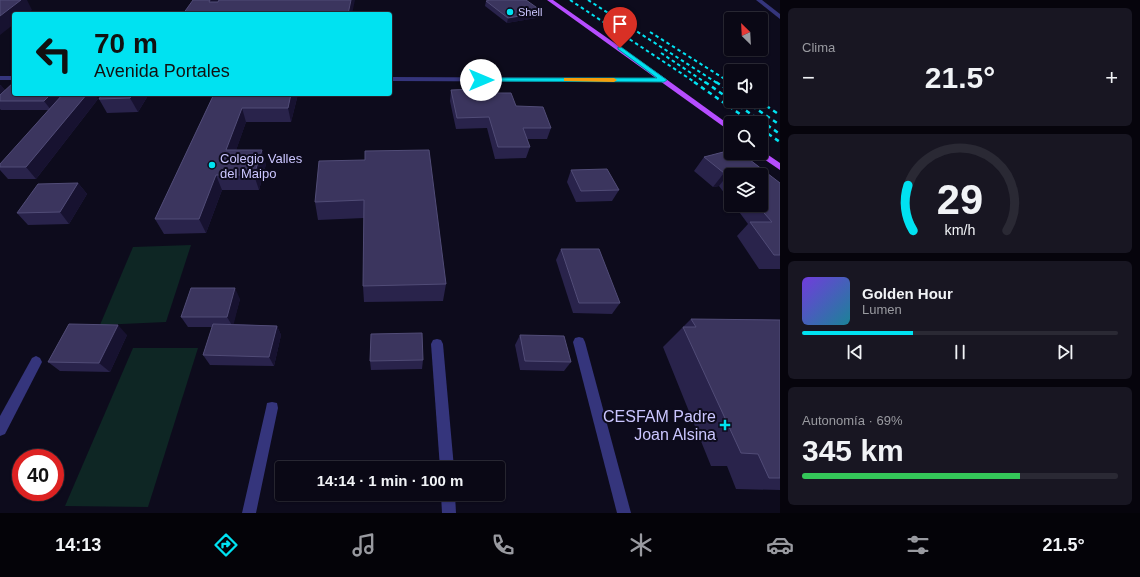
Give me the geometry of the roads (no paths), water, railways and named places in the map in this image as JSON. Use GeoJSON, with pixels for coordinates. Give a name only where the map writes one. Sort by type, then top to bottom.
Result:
{"type":"FeatureCollection","features":[{"type":"Feature","properties":{"kind":"main road"},"geometry":{"type":"LineString","coordinates":[[550,0],[664,80],[724,125]]}},
{"type":"Feature","properties":{"kind":"main road"},"geometry":{"type":"LineString","coordinates":[[768,158],[780,167]]}},
{"type":"Feature","properties":{"kind":"street"},"geometry":{"type":"LineString","coordinates":[[759,0],[780,17]]}},
{"type":"Feature","properties":{"kind":"street"},"geometry":{"type":"LineString","coordinates":[[0,78],[12,78]]}},
{"type":"Feature","properties":{"kind":"street"},"geometry":{"type":"LineString","coordinates":[[392,79],[664,80]]}},
{"type":"Feature","properties":{"kind":"street"},"geometry":{"type":"LineString","coordinates":[[579,342],[624,513]]}},
{"type":"Feature","properties":{"kind":"street"},"geometry":{"type":"LineString","coordinates":[[437,344],[446,461]]}},
{"type":"Feature","properties":{"kind":"street"},"geometry":{"type":"LineString","coordinates":[[0,429],[36,362]]}},
{"type":"Feature","properties":{"kind":"street"},"geometry":{"type":"LineString","coordinates":[[249,513],[272,408]]}},
{"type":"Feature","properties":{"kind":"street"},"geometry":{"type":"LineString","coordinates":[[448,501],[449,513]]}},
{"type":"Feature","properties":{"kind":"railway"},"geometry":{"type":"LineString","coordinates":[[570,0],[696,83]]}},
{"type":"Feature","properties":{"kind":"railway"},"geometry":{"type":"LineString","coordinates":[[588,0],[717,83]]}},
{"type":"Feature","properties":{"kind":"railway"},"geometry":{"type":"LineString","coordinates":[[650,32],[724,79]]}},
{"type":"Feature","properties":{"kind":"railway"},"geometry":{"type":"LineString","coordinates":[[661,53],[706,83]]}},
{"type":"Feature","properties":{"kind":"railway"},"geometry":{"type":"LineString","coordinates":[[694,82],[743,116]]}},
{"type":"Feature","properties":{"kind":"railway"},"geometry":{"type":"LineString","coordinates":[[705,82],[724,95]]}},
{"type":"Feature","properties":{"kind":"railway"},"geometry":{"type":"LineString","coordinates":[[716,82],[724,87]]}},
{"type":"Feature","properties":{"kind":"railway"},"geometry":{"type":"LineString","coordinates":[[768,107],[780,115]]}},
{"type":"Feature","properties":{"kind":"railway"},"geometry":{"type":"LineString","coordinates":[[742,108],[780,134]]}},
{"type":"Feature","properties":{"kind":"railway"},"geometry":{"type":"LineString","coordinates":[[755,108],[780,125]]}},
{"type":"Feature","properties":{"kind":"railway"},"geometry":{"type":"LineString","coordinates":[[768,134],[780,142]]}},
{"type":"Feature","properties":{"kind":"place","name":"Shell"},"geometry":{"type":"Point","coordinates":[510,12]}},
{"type":"Feature","properties":{"kind":"place","name":"Colegio Valles del Maipo"},"geometry":{"type":"Point","coordinates":[212,165]}},
{"type":"Feature","properties":{"kind":"place","name":"CESFAM Padre Joan Alsina"},"geometry":{"type":"Point","coordinates":[725,425]}}]}
